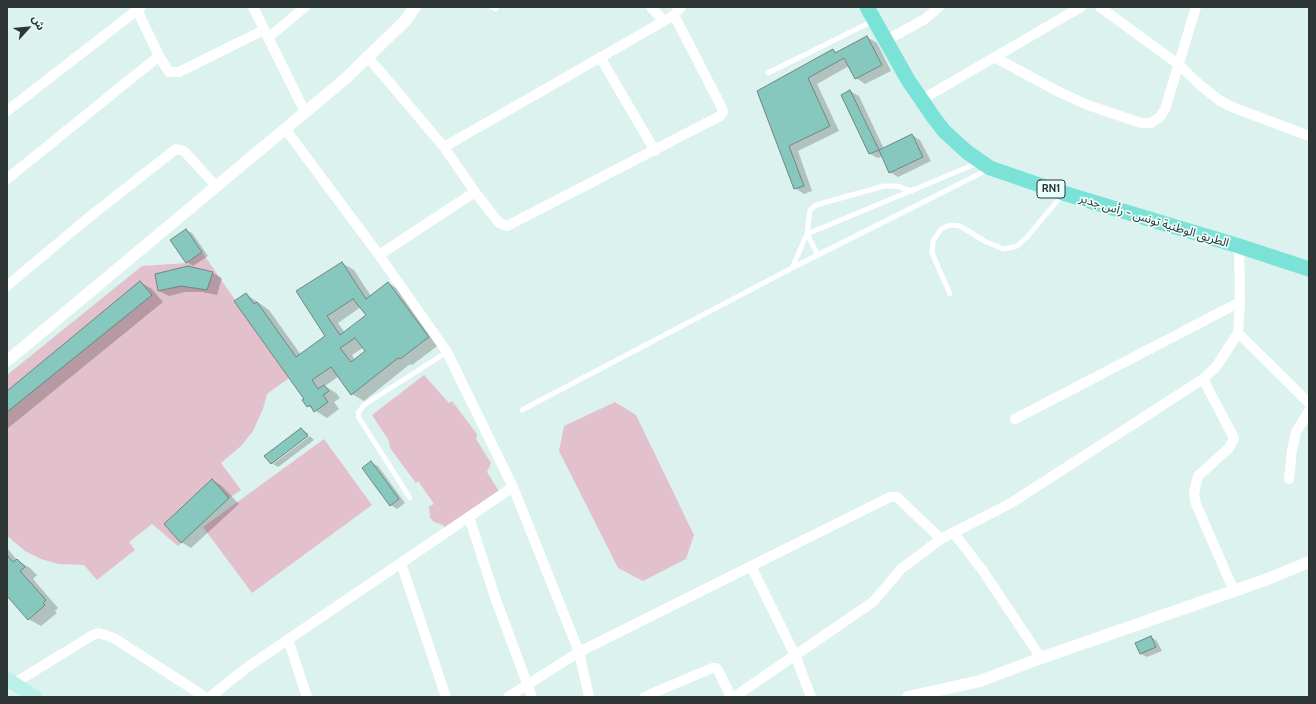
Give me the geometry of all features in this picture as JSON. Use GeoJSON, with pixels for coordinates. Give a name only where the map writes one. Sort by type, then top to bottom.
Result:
{"type":"FeatureCollection","features":[{"type":"Feature","properties":{"kind":"main road","name":"الطريق الوطنية تونس - رأس جدير"},"geometry":{"type":"LineString","coordinates":[[867,7],[885,41],[921,100],[944,131],[986,165],[1063,194],[1239,246],[1309,269]]}},
{"type":"Feature","properties":{"kind":"main road"},"geometry":{"type":"LineString","coordinates":[[10,682],[35,697]]}},
{"type":"Feature","properties":{"kind":"street"},"geometry":{"type":"LineString","coordinates":[[253,7],[305,112]]}},
{"type":"Feature","properties":{"kind":"street"},"geometry":{"type":"LineString","coordinates":[[7,111],[139,9],[159,56],[169,72],[179,72],[266,34],[305,7]]}},
{"type":"Feature","properties":{"kind":"street"},"geometry":{"type":"LineString","coordinates":[[7,361],[216,186],[286,130],[345,79],[367,56],[406,20],[415,7]]}},
{"type":"Feature","properties":{"kind":"street"},"geometry":{"type":"LineString","coordinates":[[651,7],[664,21]]}},
{"type":"Feature","properties":{"kind":"street"},"geometry":{"type":"LineString","coordinates":[[444,147],[664,21],[674,15],[681,7]]}},
{"type":"Feature","properties":{"kind":"street"},"geometry":{"type":"LineString","coordinates":[[885,41],[926,19],[939,7]]}},
{"type":"Feature","properties":{"kind":"street"},"geometry":{"type":"LineString","coordinates":[[921,100],[996,58],[1081,7]]}},
{"type":"Feature","properties":{"kind":"street"},"geometry":{"type":"LineString","coordinates":[[1100,7],[1178,64],[1200,85],[1232,107],[1309,136]]}},
{"type":"Feature","properties":{"kind":"street"},"geometry":{"type":"LineString","coordinates":[[996,58],[1088,106],[1141,123],[1151,123],[1157,120],[1162,114],[1196,7]]}},
{"type":"Feature","properties":{"kind":"street"},"geometry":{"type":"LineString","coordinates":[[367,56],[444,147],[499,223],[507,226],[654,152],[716,119],[723,112],[674,15]]}},
{"type":"Feature","properties":{"kind":"street"},"geometry":{"type":"LineString","coordinates":[[7,179],[159,56]]}},
{"type":"Feature","properties":{"kind":"street"},"geometry":{"type":"LineString","coordinates":[[600,57],[654,152]]}},
{"type":"Feature","properties":{"kind":"street"},"geometry":{"type":"LineString","coordinates":[[286,130],[379,255],[447,352],[513,487],[579,652],[589,697]]}},
{"type":"Feature","properties":{"kind":"street"},"geometry":{"type":"LineString","coordinates":[[7,286],[88,218],[176,149],[181,150],[189,156],[216,186]]}},
{"type":"Feature","properties":{"kind":"street"},"geometry":{"type":"LineString","coordinates":[[379,255],[476,192]]}},
{"type":"Feature","properties":{"kind":"street"},"geometry":{"type":"LineString","coordinates":[[648,696],[712,668],[716,668],[733,697],[873,602],[902,568],[941,539],[1011,503],[1203,378],[1216,367],[1238,332],[1240,302],[1239,246]]}},
{"type":"Feature","properties":{"kind":"street"},"geometry":{"type":"LineString","coordinates":[[1015,419],[1240,302]]}},
{"type":"Feature","properties":{"kind":"street"},"geometry":{"type":"LineString","coordinates":[[1238,332],[1309,403]]}},
{"type":"Feature","properties":{"kind":"street"},"geometry":{"type":"LineString","coordinates":[[1203,378],[1234,438],[1229,448],[1198,476],[1194,494],[1196,504],[1234,591]]}},
{"type":"Feature","properties":{"kind":"street"},"geometry":{"type":"LineString","coordinates":[[1289,479],[1292,450],[1296,432],[1309,411]]}},
{"type":"Feature","properties":{"kind":"street"},"geometry":{"type":"LineString","coordinates":[[210,697],[249,666],[513,487]]}},
{"type":"Feature","properties":{"kind":"street"},"geometry":{"type":"LineString","coordinates":[[508,697],[526,684],[579,652],[894,496],[897,497],[941,539]]}},
{"type":"Feature","properties":{"kind":"street"},"geometry":{"type":"LineString","coordinates":[[469,517],[496,600],[532,697]]}},
{"type":"Feature","properties":{"kind":"street"},"geometry":{"type":"LineString","coordinates":[[953,532],[983,570],[1041,658]]}},
{"type":"Feature","properties":{"kind":"street"},"geometry":{"type":"LineString","coordinates":[[908,697],[980,681],[1041,658],[1234,591],[1309,562]]}},
{"type":"Feature","properties":{"kind":"street"},"geometry":{"type":"LineString","coordinates":[[401,563],[446,697]]}},
{"type":"Feature","properties":{"kind":"street"},"geometry":{"type":"LineString","coordinates":[[751,566],[795,655],[811,697]]}},
{"type":"Feature","properties":{"kind":"street"},"geometry":{"type":"LineString","coordinates":[[10,682],[99,633],[114,638],[205,697]]}},
{"type":"Feature","properties":{"kind":"street"},"geometry":{"type":"LineString","coordinates":[[288,639],[307,697]]}},
{"type":"Feature","properties":{"kind":"lane"},"geometry":{"type":"LineString","coordinates":[[768,73],[874,21]]}},
{"type":"Feature","properties":{"kind":"lane"},"geometry":{"type":"LineString","coordinates":[[807,234],[912,191],[986,165]]}},
{"type":"Feature","properties":{"kind":"lane"},"geometry":{"type":"LineString","coordinates":[[522,410],[986,165]]}},
{"type":"Feature","properties":{"kind":"lane"},"geometry":{"type":"LineString","coordinates":[[792,268],[807,234],[810,210],[816,205],[884,186],[896,186],[912,191]]}},
{"type":"Feature","properties":{"kind":"lane"},"geometry":{"type":"LineString","coordinates":[[950,294],[932,253],[933,241],[941,229],[950,225],[960,226],[986,242],[1004,249],[1017,246],[1027,238],[1063,194]]}},
{"type":"Feature","properties":{"kind":"lane"},"geometry":{"type":"LineString","coordinates":[[807,234],[818,255]]}},
{"type":"Feature","properties":{"kind":"lane"},"geometry":{"type":"LineString","coordinates":[[410,498],[359,418],[358,413],[364,405],[447,352]]}},
{"type":"Feature","properties":{"kind":"shaded area"},"geometry":{"type":"Polygon","coordinates":[[[202,252],[289,378],[267,394],[263,409],[253,431],[241,446],[221,463],[241,490],[229,498],[178,546],[152,524],[129,542],[135,550],[97,580],[84,565],[58,564],[41,559],[25,551],[7,536],[7,375],[142,266],[186,263],[202,252]]]}},
{"type":"Feature","properties":{"kind":"shaded area"},"geometry":{"type":"Polygon","coordinates":[[[424,375],[449,403],[452,401],[477,434],[476,439],[491,463],[487,472],[500,493],[445,529],[443,525],[434,522],[430,518],[429,506],[434,504],[418,481],[416,483],[390,448],[389,441],[372,415],[424,375]]]}},
{"type":"Feature","properties":{"kind":"shaded area"},"geometry":{"type":"Polygon","coordinates":[[[615,402],[636,415],[694,535],[686,559],[643,581],[618,568],[559,451],[564,426],[615,402]]]}},
{"type":"Feature","properties":{"kind":"shaded area"},"geometry":{"type":"Polygon","coordinates":[[[324,439],[372,505],[252,593],[203,527],[324,439]]]}},
{"type":"Feature","properties":{"kind":"building"},"geometry":{"type":"Polygon","coordinates":[[[867,36],[882,65],[855,79],[844,58],[808,78],[830,126],[789,146],[804,186],[794,189],[757,91],[833,49],[835,53],[867,36]]]}},
{"type":"Feature","properties":{"kind":"building"},"geometry":{"type":"Polygon","coordinates":[[[850,90],[879,150],[869,154],[841,95],[850,90]]]}},
{"type":"Feature","properties":{"kind":"building"},"geometry":{"type":"Polygon","coordinates":[[[912,134],[923,157],[889,173],[879,150],[912,134]]]}},
{"type":"Feature","properties":{"kind":"building"},"geometry":{"type":"Polygon","coordinates":[[[186,229],[202,252],[186,263],[170,240],[186,229]]]}},
{"type":"Feature","properties":{"kind":"building"},"geometry":{"type":"Polygon","coordinates":[[[342,262],[366,299],[388,282],[429,337],[400,359],[398,358],[351,395],[331,367],[312,380],[318,389],[324,385],[329,391],[323,395],[328,402],[314,412],[310,405],[307,407],[302,400],[304,399],[234,301],[246,293],[254,304],[257,302],[296,357],[325,336],[296,291],[342,262]],[[353,299],[327,316],[340,335],[366,315],[353,299]],[[355,338],[340,348],[351,362],[365,351],[355,338]]]}},
{"type":"Feature","properties":{"kind":"building"},"geometry":{"type":"Polygon","coordinates":[[[188,266],[213,272],[207,290],[181,286],[158,291],[155,274],[188,266]]]}},
{"type":"Feature","properties":{"kind":"building"},"geometry":{"type":"Polygon","coordinates":[[[140,281],[152,295],[7,412],[7,391],[140,281]]]}},
{"type":"Feature","properties":{"kind":"building"},"geometry":{"type":"Polygon","coordinates":[[[301,428],[308,436],[271,464],[264,456],[301,428]]]}},
{"type":"Feature","properties":{"kind":"building"},"geometry":{"type":"Polygon","coordinates":[[[371,461],[399,499],[390,506],[362,468],[371,461]]]}},
{"type":"Feature","properties":{"kind":"building"},"geometry":{"type":"Polygon","coordinates":[[[212,479],[229,498],[181,543],[164,524],[212,479]]]}},
{"type":"Feature","properties":{"kind":"building"},"geometry":{"type":"Polygon","coordinates":[[[7,555],[13,562],[17,559],[25,567],[20,571],[46,600],[43,603],[45,605],[28,620],[7,596],[7,555]]]}},
{"type":"Feature","properties":{"kind":"building"},"geometry":{"type":"Polygon","coordinates":[[[1151,636],[1156,647],[1140,654],[1135,643],[1151,636]]]}}]}
